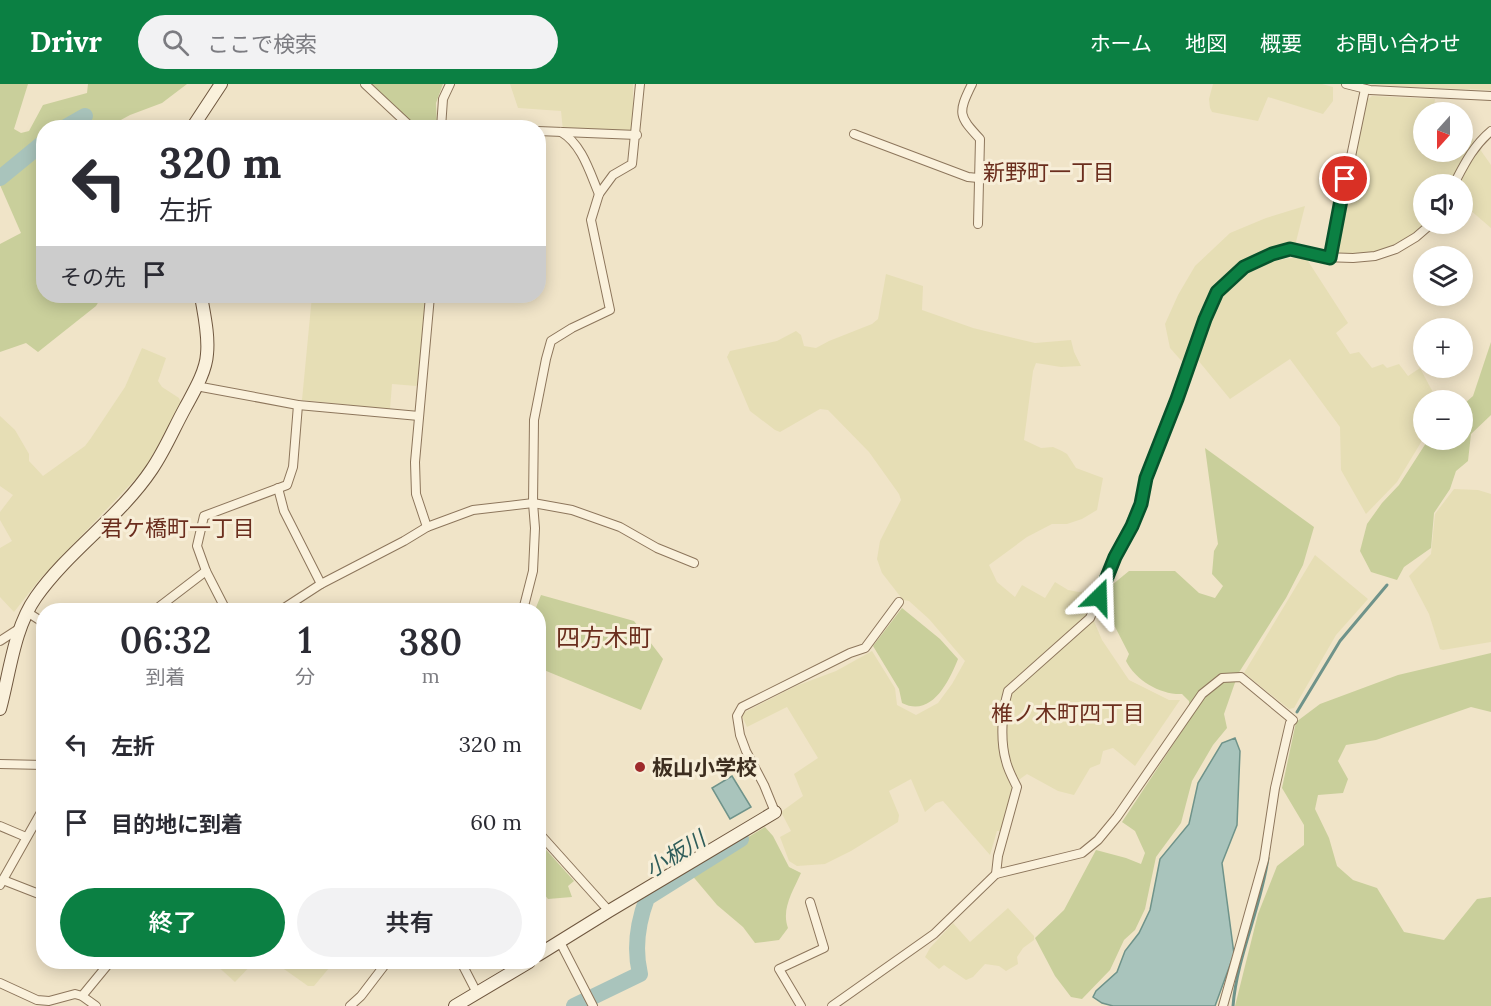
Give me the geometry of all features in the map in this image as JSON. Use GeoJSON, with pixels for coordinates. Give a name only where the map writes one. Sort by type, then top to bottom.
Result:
{"type":"FeatureCollection","features":[{"type":"Feature","properties":{"kind":"street"},"geometry":{"type":"LineString","coordinates":[[197,120],[221,84]]}},
{"type":"Feature","properties":{"kind":"street"},"geometry":{"type":"LineString","coordinates":[[364,84],[403,120]]}},
{"type":"Feature","properties":{"kind":"street"},"geometry":{"type":"LineString","coordinates":[[442,120],[443,99],[450,84]]}},
{"type":"Feature","properties":{"kind":"street"},"geometry":{"type":"LineString","coordinates":[[525,603],[533,571],[534,420],[546,359],[551,341],[610,310],[591,220],[599,194],[614,175],[632,164],[637,135],[640,84]]}},
{"type":"Feature","properties":{"kind":"street"},"geometry":{"type":"LineString","coordinates":[[972,84],[962,111],[966,124],[980,139],[978,224]]}},
{"type":"Feature","properties":{"kind":"street"},"geometry":{"type":"LineString","coordinates":[[1346,84],[1365,89],[1419,88],[1491,96]]}},
{"type":"Feature","properties":{"kind":"street"},"geometry":{"type":"LineString","coordinates":[[1330,258],[1365,89]]}},
{"type":"Feature","properties":{"kind":"street"},"geometry":{"type":"LineString","coordinates":[[546,131],[637,135]]}},
{"type":"Feature","properties":{"kind":"street"},"geometry":{"type":"LineString","coordinates":[[558,131],[571,138],[587,165],[599,194]]}},
{"type":"Feature","properties":{"kind":"street"},"geometry":{"type":"LineString","coordinates":[[1459,174],[1480,140],[1491,131]]}},
{"type":"Feature","properties":{"kind":"street"},"geometry":{"type":"LineString","coordinates":[[854,134],[968,177],[978,178]]}},
{"type":"Feature","properties":{"kind":"street"},"geometry":{"type":"LineString","coordinates":[[996,874],[998,856],[1017,787],[1006,764],[1003,750],[1005,703],[1008,691],[1090,618],[1115,557],[1141,504],[1146,478],[1217,292],[1244,267],[1272,254],[1290,249],[1330,258],[1375,256],[1396,249],[1419,234]]}},
{"type":"Feature","properties":{"kind":"street"},"geometry":{"type":"LineString","coordinates":[[0,708],[27,612],[37,596],[78,549],[118,509],[152,469],[196,386],[207,357],[208,344],[202,303]]}},
{"type":"Feature","properties":{"kind":"street"},"geometry":{"type":"LineString","coordinates":[[427,526],[416,494],[415,478],[418,416],[429,303]]}},
{"type":"Feature","properties":{"kind":"street"},"geometry":{"type":"LineString","coordinates":[[196,386],[298,405],[418,416]]}},
{"type":"Feature","properties":{"kind":"street"},"geometry":{"type":"LineString","coordinates":[[222,603],[196,546],[204,516],[287,485],[293,467],[298,405]]}},
{"type":"Feature","properties":{"kind":"street"},"geometry":{"type":"LineString","coordinates":[[278,488],[284,511],[321,584]]}},
{"type":"Feature","properties":{"kind":"street"},"geometry":{"type":"LineString","coordinates":[[292,603],[321,584],[404,541],[427,526],[473,510],[533,503],[572,510],[620,527],[657,548],[694,564]]}},
{"type":"Feature","properties":{"kind":"street"},"geometry":{"type":"LineString","coordinates":[[164,603],[206,571]]}},
{"type":"Feature","properties":{"kind":"street"},"geometry":{"type":"LineString","coordinates":[[546,951],[775,812],[740,735],[737,716],[741,707],[831,662],[865,648],[899,602]]}},
{"type":"Feature","properties":{"kind":"street"},"geometry":{"type":"LineString","coordinates":[[27,612],[36,617]]}},
{"type":"Feature","properties":{"kind":"street"},"geometry":{"type":"LineString","coordinates":[[0,641],[21,627]]}},
{"type":"Feature","properties":{"kind":"street"},"geometry":{"type":"LineString","coordinates":[[838,1005],[934,934],[996,874],[1082,852],[1098,840],[1117,817],[1202,694],[1222,678],[1241,677],[1293,720],[1290,723],[1275,788],[1257,890],[1223,1006]]}},
{"type":"Feature","properties":{"kind":"street"},"geometry":{"type":"LineString","coordinates":[[0,764],[36,765]]}},
{"type":"Feature","properties":{"kind":"street"},"geometry":{"type":"LineString","coordinates":[[36,820],[2,883],[36,894]]}},
{"type":"Feature","properties":{"kind":"street"},"geometry":{"type":"LineString","coordinates":[[0,826],[26,837]]}},
{"type":"Feature","properties":{"kind":"street"},"geometry":{"type":"LineString","coordinates":[[546,841],[609,911]]}},
{"type":"Feature","properties":{"kind":"street"},"geometry":{"type":"LineString","coordinates":[[801,1006],[779,969],[824,948],[810,902]]}},
{"type":"Feature","properties":{"kind":"street"},"geometry":{"type":"LineString","coordinates":[[561,942],[592,1005]]}},
{"type":"Feature","properties":{"kind":"street"},"geometry":{"type":"LineString","coordinates":[[82,996],[104,969]]}},
{"type":"Feature","properties":{"kind":"street"},"geometry":{"type":"LineString","coordinates":[[350,1006],[361,996],[382,969]]}},
{"type":"Feature","properties":{"kind":"street"},"geometry":{"type":"LineString","coordinates":[[465,969],[477,993]]}},
{"type":"Feature","properties":{"kind":"street"},"geometry":{"type":"LineString","coordinates":[[455,1006],[517,969]]}},
{"type":"Feature","properties":{"kind":"street"},"geometry":{"type":"LineString","coordinates":[[0,983],[37,1000],[49,1001],[75,994],[96,1006]]}},
{"type":"Feature","properties":{"kind":"shaded area"},"geometry":{"type":"Polygon","coordinates":[[[510,84],[633,84],[633,129],[630,132],[563,131],[561,111],[518,108],[510,84]]]}},
{"type":"Feature","properties":{"kind":"shaded area"},"geometry":{"type":"Polygon","coordinates":[[[1213,84],[1322,84],[1333,87],[1333,101],[1323,114],[1268,97],[1258,121],[1212,112],[1209,99],[1213,84]]]}},
{"type":"Feature","properties":{"kind":"shaded area"},"geometry":{"type":"Polygon","coordinates":[[[1368,84],[1491,84],[1491,90],[1408,87],[1368,84]]]}},
{"type":"Feature","properties":{"kind":"shaded area"},"geometry":{"type":"Polygon","coordinates":[[[1372,96],[1435,99],[1435,102],[1413,102],[1413,162],[1473,162],[1473,139],[1491,165],[1491,228],[1473,212],[1473,174],[1413,174],[1413,234],[1392,246],[1371,253],[1353,255],[1334,252],[1367,100],[1372,96]]]}},
{"type":"Feature","properties":{"kind":"shaded area"},"geometry":{"type":"Polygon","coordinates":[[[1305,206],[1295,246],[1246,264],[1215,286],[1186,366],[1170,348],[1165,324],[1195,266],[1230,233],[1266,218],[1305,206]]]}},
{"type":"Feature","properties":{"kind":"shaded area"},"geometry":{"type":"Polygon","coordinates":[[[1306,258],[1348,323],[1336,333],[1350,354],[1359,352],[1372,368],[1383,364],[1387,368],[1399,364],[1408,376],[1413,373],[1413,378],[1425,378],[1432,390],[1413,390],[1413,450],[1416,450],[1397,482],[1366,514],[1341,470],[1340,427],[1290,359],[1230,399],[1197,359],[1220,295],[1247,274],[1274,261],[1306,258]]]}},
{"type":"Feature","properties":{"kind":"shaded area"},"geometry":{"type":"Polygon","coordinates":[[[886,274],[923,286],[922,310],[973,328],[1035,343],[1071,340],[1081,366],[1061,367],[1036,363],[1024,440],[1041,448],[1053,447],[1062,451],[1067,454],[1076,468],[1103,478],[1097,510],[1082,519],[1067,524],[1052,524],[1027,537],[989,565],[997,582],[1015,597],[1022,585],[1045,598],[1055,582],[1068,590],[1087,591],[1103,597],[1093,619],[1102,640],[1129,680],[1169,700],[1180,700],[1135,766],[1113,748],[1103,751],[1100,764],[1090,768],[1074,795],[1058,791],[1027,774],[1020,779],[1013,787],[990,855],[943,801],[936,803],[925,812],[911,779],[889,791],[899,815],[898,822],[825,864],[797,866],[789,861],[780,837],[791,831],[781,812],[803,796],[794,774],[818,758],[787,707],[747,727],[741,714],[796,686],[836,671],[872,651],[895,688],[897,705],[916,715],[938,703],[965,661],[929,619],[909,601],[903,600],[882,573],[877,559],[880,541],[901,500],[869,452],[828,410],[820,409],[780,432],[775,430],[750,411],[727,357],[730,351],[777,341],[796,331],[801,335],[804,346],[816,348],[872,324],[878,319],[886,274]]]}},
{"type":"Feature","properties":{"kind":"shaded area"},"geometry":{"type":"Polygon","coordinates":[[[311,303],[426,303],[418,384],[416,386],[392,384],[390,409],[302,400],[311,303]]]}},
{"type":"Feature","properties":{"kind":"shaded area"},"geometry":{"type":"Polygon","coordinates":[[[142,348],[166,358],[158,381],[162,387],[179,398],[181,403],[145,469],[40,579],[14,612],[0,597],[0,548],[12,541],[0,520],[0,512],[13,495],[0,486],[0,416],[15,430],[29,454],[29,461],[43,476],[85,446],[125,387],[142,348]]]}},
{"type":"Feature","properties":{"kind":"shaded area"},"geometry":{"type":"Polygon","coordinates":[[[1454,489],[1478,490],[1491,494],[1491,642],[1443,650],[1440,649],[1429,614],[1409,576],[1431,554],[1435,514],[1454,489]]]}},
{"type":"Feature","properties":{"kind":"shaded area"},"geometry":{"type":"Polygon","coordinates":[[[1315,555],[1368,599],[1336,635],[1294,708],[1289,709],[1244,673],[1315,555]]]}},
{"type":"Feature","properties":{"kind":"shaded area"},"geometry":{"type":"Polygon","coordinates":[[[1008,908],[1034,936],[1034,940],[1023,948],[1017,957],[1018,964],[1006,971],[999,966],[985,964],[973,977],[966,980],[944,965],[939,969],[925,957],[930,948],[953,923],[970,942],[1008,908]]]}},
{"type":"Feature","properties":{"kind":"shaded area"},"geometry":{"type":"Polygon","coordinates":[[[221,969],[247,969],[235,982],[221,969]]]}},
{"type":"Feature","properties":{"kind":"shaded area"},"geometry":{"type":"Polygon","coordinates":[[[284,969],[328,969],[314,986],[308,986],[284,969]]]}},
{"type":"Feature","properties":{"kind":"green space"},"geometry":{"type":"Polygon","coordinates":[[[0,84],[28,84],[14,129],[21,133],[29,131],[43,105],[87,93],[88,84],[187,84],[162,103],[121,120],[36,120],[36,303],[98,303],[38,352],[26,343],[0,352],[0,244],[21,233],[0,185],[0,84]]]}},
{"type":"Feature","properties":{"kind":"green space"},"geometry":{"type":"Polygon","coordinates":[[[372,84],[443,84],[436,103],[437,120],[409,120],[372,84]]]}},
{"type":"Feature","properties":{"kind":"green space"},"geometry":{"type":"Polygon","coordinates":[[[1491,342],[1491,415],[1473,432],[1473,396],[1491,342]]]}},
{"type":"Feature","properties":{"kind":"green space"},"geometry":{"type":"Polygon","coordinates":[[[1205,448],[1314,527],[1303,565],[1286,598],[1238,674],[1224,714],[1227,728],[1213,745],[1192,781],[1181,823],[1156,857],[1145,909],[1135,930],[1124,940],[1110,970],[1082,999],[1071,997],[1055,976],[1035,938],[1064,910],[1096,850],[1141,864],[1145,853],[1135,831],[1122,822],[1190,719],[1189,701],[1182,694],[1166,692],[1150,685],[1130,668],[1126,661],[1129,654],[1112,621],[1107,589],[1129,571],[1175,571],[1199,593],[1215,598],[1223,586],[1212,574],[1214,551],[1218,544],[1205,448]]]}},
{"type":"Feature","properties":{"kind":"green space"},"geometry":{"type":"Polygon","coordinates":[[[1422,450],[1469,450],[1468,461],[1456,471],[1450,489],[1434,513],[1431,548],[1404,567],[1397,580],[1371,572],[1360,551],[1367,524],[1399,485],[1422,450]]]}},
{"type":"Feature","properties":{"kind":"green space"},"geometry":{"type":"Polygon","coordinates":[[[541,595],[634,621],[663,659],[641,710],[546,671],[546,603],[538,603],[541,595]]]}},
{"type":"Feature","properties":{"kind":"green space"},"geometry":{"type":"Polygon","coordinates":[[[902,608],[940,639],[958,659],[944,687],[930,702],[922,706],[902,703],[899,689],[873,646],[902,608]]]}},
{"type":"Feature","properties":{"kind":"green space"},"geometry":{"type":"Polygon","coordinates":[[[1491,653],[1491,712],[1471,707],[1376,740],[1346,745],[1338,761],[1348,779],[1343,793],[1318,795],[1315,809],[1329,838],[1337,866],[1353,880],[1377,888],[1404,932],[1444,940],[1477,899],[1491,897],[1491,1006],[1235,1006],[1258,914],[1277,866],[1304,845],[1304,825],[1282,788],[1296,722],[1320,704],[1398,675],[1491,653]]]}},
{"type":"Feature","properties":{"kind":"green space"},"geometry":{"type":"Polygon","coordinates":[[[765,827],[773,836],[789,867],[801,873],[787,907],[788,928],[779,940],[755,943],[743,927],[717,905],[690,873],[765,827]]]}},
{"type":"Feature","properties":{"kind":"green space"},"geometry":{"type":"Polygon","coordinates":[[[546,850],[574,881],[568,886],[572,897],[548,899],[546,897],[546,850]]]}},
{"type":"Feature","properties":{"kind":"water"},"geometry":{"type":"Polygon","coordinates":[[[1235,738],[1240,751],[1237,825],[1222,863],[1234,954],[1215,1006],[1113,1006],[1102,1003],[1093,997],[1096,991],[1117,972],[1125,951],[1139,933],[1150,910],[1160,859],[1189,824],[1198,783],[1222,743],[1235,738]]]}},
{"type":"Feature","properties":{"kind":"water"},"geometry":{"type":"Polygon","coordinates":[[[732,776],[751,807],[730,819],[712,788],[732,776]]]}},
{"type":"Feature","properties":{"kind":"waterway"},"geometry":{"type":"LineString","coordinates":[[78,120],[85,116]]}},
{"type":"Feature","properties":{"kind":"waterway"},"geometry":{"type":"LineString","coordinates":[[0,178],[36,149]]}},
{"type":"Feature","properties":{"kind":"waterway"},"geometry":{"type":"LineString","coordinates":[[1297,712],[1340,641],[1387,585]]}},
{"type":"Feature","properties":{"kind":"waterway","name":"小板川"},"geometry":{"type":"LineString","coordinates":[[574,1006],[640,974],[637,955],[638,936],[647,898],[741,839]]}},
{"type":"Feature","properties":{"kind":"waterway"},"geometry":{"type":"LineString","coordinates":[[1233,1006],[1239,969],[1265,877],[1268,858]]}},
{"type":"Feature","properties":{"kind":"place","name":"板山小学校"},"geometry":{"type":"Point","coordinates":[640,767]}},
{"type":"Feature","properties":{"kind":"district","name":"新野町一丁目"},"geometry":{"type":"Point","coordinates":[1049,172]}},
{"type":"Feature","properties":{"kind":"district","name":"君ケ橋町一丁目"},"geometry":{"type":"Point","coordinates":[178,528]}},
{"type":"Feature","properties":{"kind":"district","name":"四方木町"},"geometry":{"type":"Point","coordinates":[604,637]}},
{"type":"Feature","properties":{"kind":"district","name":"椎ノ木町四丁目"},"geometry":{"type":"Point","coordinates":[1068,713]}},
{"type":"Feature","properties":{"kind":"route"},"geometry":{"type":"LineString","coordinates":[[1099,597],[1115,557],[1141,504],[1146,478],[1217,292],[1244,267],[1272,254],[1290,249],[1330,258],[1345,179]]}}]}
